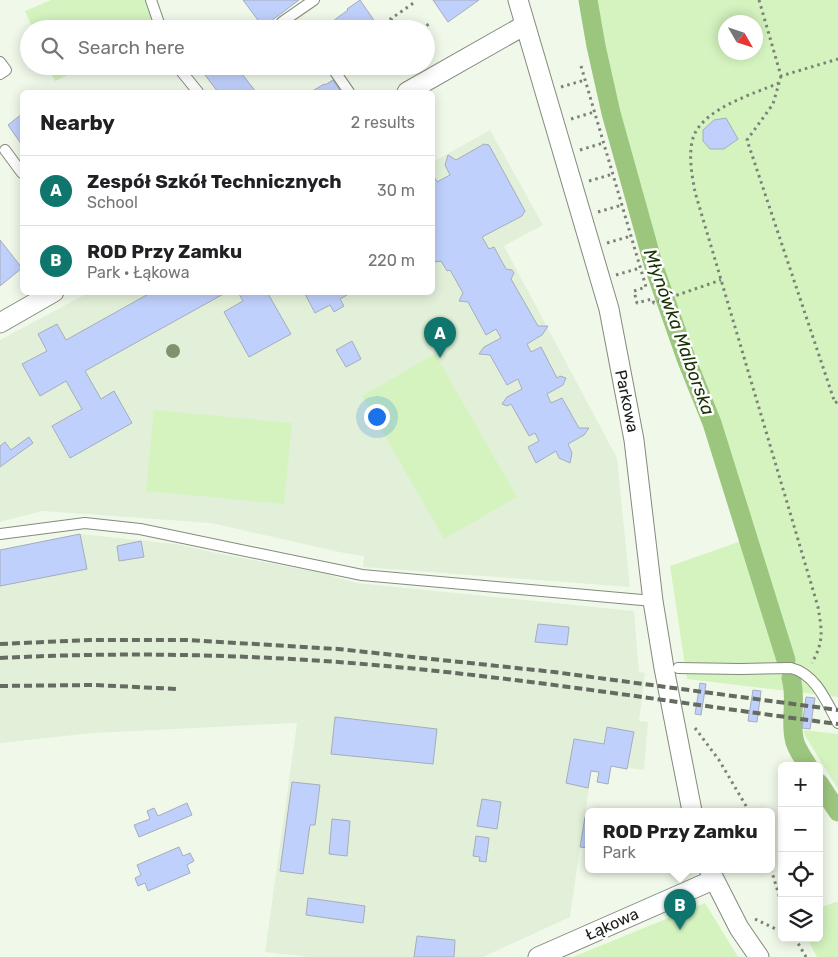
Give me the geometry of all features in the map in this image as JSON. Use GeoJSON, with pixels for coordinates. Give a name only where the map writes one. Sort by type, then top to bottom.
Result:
{"type":"FeatureCollection","features":[{"type":"Feature","properties":{"kind":"street","name":"Parkowa"},"geometry":{"type":"LineString","coordinates":[[518,0],[609,309],[634,440],[654,601],[676,734],[691,808]]}},
{"type":"Feature","properties":{"kind":"street"},"geometry":{"type":"LineString","coordinates":[[411,90],[525,25]]}},
{"type":"Feature","properties":{"kind":"street"},"geometry":{"type":"LineString","coordinates":[[0,323],[49,295]]}},
{"type":"Feature","properties":{"kind":"street"},"geometry":{"type":"LineString","coordinates":[[711,874],[755,956]]}},
{"type":"Feature","properties":{"kind":"street","name":"Łąkowa"},"geometry":{"type":"LineString","coordinates":[[538,957],[711,874]]}},
{"type":"Feature","properties":{"kind":"lane"},"geometry":{"type":"LineString","coordinates":[[151,0],[158,20]]}},
{"type":"Feature","properties":{"kind":"lane"},"geometry":{"type":"LineString","coordinates":[[285,20],[314,0]]}},
{"type":"Feature","properties":{"kind":"lane"},"geometry":{"type":"LineString","coordinates":[[0,62],[6,70],[0,74]]}},
{"type":"Feature","properties":{"kind":"lane"},"geometry":{"type":"LineString","coordinates":[[184,75],[196,90]]}},
{"type":"Feature","properties":{"kind":"lane"},"geometry":{"type":"LineString","coordinates":[[337,75],[348,90]]}},
{"type":"Feature","properties":{"kind":"lane"},"geometry":{"type":"LineString","coordinates":[[5,150],[20,170]]}},
{"type":"Feature","properties":{"kind":"lane"},"geometry":{"type":"LineString","coordinates":[[0,534],[85,522],[140,529],[362,575],[654,601]]}},
{"type":"Feature","properties":{"kind":"lane"},"geometry":{"type":"LineString","coordinates":[[678,668],[740,670],[791,668],[804,673],[819,689],[838,723]]}},
{"type":"Feature","properties":{"kind":"path"},"geometry":{"type":"LineString","coordinates":[[759,0],[780,76],[773,104],[747,140],[835,402],[838,401]]}},
{"type":"Feature","properties":{"kind":"path"},"geometry":{"type":"LineString","coordinates":[[391,19],[415,2]]}},
{"type":"Feature","properties":{"kind":"path"},"geometry":{"type":"LineString","coordinates":[[780,76],[838,59]]}},
{"type":"Feature","properties":{"kind":"path"},"geometry":{"type":"LineString","coordinates":[[581,66],[646,287],[634,291],[637,303],[652,299],[654,303],[721,280]]}},
{"type":"Feature","properties":{"kind":"path"},"geometry":{"type":"LineString","coordinates":[[565,86],[585,80]]}},
{"type":"Feature","properties":{"kind":"path"},"geometry":{"type":"LineString","coordinates":[[779,83],[706,117],[693,138],[690,158],[695,192],[818,607],[822,632],[818,651],[804,673]]}},
{"type":"Feature","properties":{"kind":"path"},"geometry":{"type":"LineString","coordinates":[[573,118],[594,112]]}},
{"type":"Feature","properties":{"kind":"path"},"geometry":{"type":"LineString","coordinates":[[582,149],[603,143]]}},
{"type":"Feature","properties":{"kind":"path"},"geometry":{"type":"LineString","coordinates":[[591,181],[612,174]]}},
{"type":"Feature","properties":{"kind":"path"},"geometry":{"type":"LineString","coordinates":[[600,212],[622,205]]}},
{"type":"Feature","properties":{"kind":"path"},"geometry":{"type":"LineString","coordinates":[[609,243],[631,236]]}},
{"type":"Feature","properties":{"kind":"path"},"geometry":{"type":"LineString","coordinates":[[618,274],[640,268]]}},
{"type":"Feature","properties":{"kind":"path"},"geometry":{"type":"LineString","coordinates":[[691,724],[719,760],[747,808]]}},
{"type":"Feature","properties":{"kind":"path"},"geometry":{"type":"LineString","coordinates":[[771,873],[779,897]]}},
{"type":"Feature","properties":{"kind":"path"},"geometry":{"type":"LineString","coordinates":[[796,942],[806,957]]}},
{"type":"Feature","properties":{"kind":"shaded area"},"geometry":{"type":"Polygon","coordinates":[[[490,130],[543,225],[504,246],[617,458],[630,587],[363,567],[364,556],[211,523],[42,511],[0,522],[0,340],[84,295],[435,295],[435,161],[490,130]]]}},
{"type":"Feature","properties":{"kind":"shaded area"},"geometry":{"type":"Polygon","coordinates":[[[80,534],[176,544],[322,573],[357,583],[634,611],[639,672],[645,673],[639,721],[648,722],[644,770],[612,766],[608,784],[597,782],[599,773],[591,771],[585,808],[585,848],[580,847],[570,917],[483,957],[309,957],[265,952],[297,723],[94,733],[0,743],[0,550],[80,534]]]}},
{"type":"Feature","properties":{"kind":"green space"},"geometry":{"type":"Polygon","coordinates":[[[51,0],[147,0],[155,20],[29,20],[25,11],[51,0]]]}},
{"type":"Feature","properties":{"kind":"green space"},"geometry":{"type":"Polygon","coordinates":[[[596,0],[838,0],[838,697],[687,679],[670,566],[753,537],[662,277],[618,112],[598,18],[596,0]]]}},
{"type":"Feature","properties":{"kind":"green space"},"geometry":{"type":"Polygon","coordinates":[[[52,75],[68,75],[55,81],[52,75]]]}},
{"type":"Feature","properties":{"kind":"green space"},"geometry":{"type":"Polygon","coordinates":[[[435,354],[517,497],[444,539],[362,396],[435,354]]]}},
{"type":"Feature","properties":{"kind":"green space"},"geometry":{"type":"Polygon","coordinates":[[[154,410],[292,423],[284,504],[146,491],[154,410]]]}},
{"type":"Feature","properties":{"kind":"green space"},"geometry":{"type":"Polygon","coordinates":[[[804,730],[838,734],[838,789],[823,762],[804,734],[804,730]]]}},
{"type":"Feature","properties":{"kind":"green space"},"geometry":{"type":"Polygon","coordinates":[[[838,902],[838,957],[817,957],[809,942],[823,942],[823,907],[838,902]]]}},
{"type":"Feature","properties":{"kind":"green space"},"geometry":{"type":"Polygon","coordinates":[[[705,903],[738,957],[573,957],[705,903]]]}},
{"type":"Feature","properties":{"kind":"building"},"geometry":{"type":"Polygon","coordinates":[[[243,0],[299,0],[272,20],[258,20],[243,0]]]}},
{"type":"Feature","properties":{"kind":"building"},"geometry":{"type":"Polygon","coordinates":[[[360,0],[374,20],[334,20],[360,0]]]}},
{"type":"Feature","properties":{"kind":"building"},"geometry":{"type":"Polygon","coordinates":[[[433,0],[479,0],[448,22],[433,0]]]}},
{"type":"Feature","properties":{"kind":"building"},"geometry":{"type":"Polygon","coordinates":[[[205,75],[243,75],[254,90],[216,90],[205,75]]]}},
{"type":"Feature","properties":{"kind":"building"},"geometry":{"type":"Polygon","coordinates":[[[333,80],[340,90],[314,90],[333,80]]]}},
{"type":"Feature","properties":{"kind":"building"},"geometry":{"type":"Polygon","coordinates":[[[20,116],[20,142],[8,125],[20,116]]]}},
{"type":"Feature","properties":{"kind":"building"},"geometry":{"type":"Polygon","coordinates":[[[726,118],[738,139],[724,149],[710,149],[703,141],[703,130],[714,120],[726,118]]]}},
{"type":"Feature","properties":{"kind":"building"},"geometry":{"type":"Polygon","coordinates":[[[484,144],[489,145],[525,211],[522,216],[482,237],[489,249],[494,247],[506,269],[512,270],[514,273],[511,279],[538,326],[548,326],[542,335],[527,344],[531,352],[541,347],[557,378],[560,376],[566,378],[563,385],[547,394],[551,403],[562,398],[579,428],[589,428],[584,435],[568,444],[572,453],[570,463],[559,458],[556,451],[536,463],[528,447],[539,441],[535,433],[529,436],[511,404],[507,406],[502,404],[507,397],[522,389],[518,379],[507,385],[490,355],[479,354],[484,347],[501,338],[496,329],[486,335],[468,302],[459,301],[463,293],[450,270],[447,271],[441,261],[435,260],[435,178],[437,182],[450,175],[445,165],[448,155],[456,160],[484,144]]]}},
{"type":"Feature","properties":{"kind":"building"},"geometry":{"type":"Polygon","coordinates":[[[0,240],[20,265],[20,270],[0,286],[0,240]]]}},
{"type":"Feature","properties":{"kind":"building"},"geometry":{"type":"Polygon","coordinates":[[[147,295],[222,295],[85,371],[101,399],[114,391],[132,423],[70,458],[52,426],[82,409],[66,381],[40,396],[22,364],[47,351],[38,334],[57,324],[66,340],[147,295]]]}},
{"type":"Feature","properties":{"kind":"building"},"geometry":{"type":"Polygon","coordinates":[[[240,295],[269,295],[291,334],[249,357],[224,312],[243,301],[240,295]]]}},
{"type":"Feature","properties":{"kind":"building"},"geometry":{"type":"Polygon","coordinates":[[[306,295],[347,295],[340,299],[344,306],[334,312],[330,305],[315,313],[306,295]]]}},
{"type":"Feature","properties":{"kind":"building"},"geometry":{"type":"Polygon","coordinates":[[[352,341],[361,359],[346,367],[336,350],[352,341]]]}},
{"type":"Feature","properties":{"kind":"building"},"geometry":{"type":"Polygon","coordinates":[[[29,437],[33,443],[0,467],[0,446],[5,442],[11,450],[29,437]]]}},
{"type":"Feature","properties":{"kind":"building"},"geometry":{"type":"Polygon","coordinates":[[[80,534],[87,569],[0,586],[0,550],[80,534]]]}},
{"type":"Feature","properties":{"kind":"building"},"geometry":{"type":"Polygon","coordinates":[[[141,541],[144,557],[119,561],[117,546],[141,541]]]}},
{"type":"Feature","properties":{"kind":"building"},"geometry":{"type":"Polygon","coordinates":[[[538,624],[569,627],[567,645],[535,642],[538,624]]]}},
{"type":"Feature","properties":{"kind":"building"},"geometry":{"type":"Polygon","coordinates":[[[700,683],[706,684],[701,715],[695,714],[700,683]]]}},
{"type":"Feature","properties":{"kind":"building"},"geometry":{"type":"Polygon","coordinates":[[[753,690],[761,691],[757,722],[748,721],[753,690]]]}},
{"type":"Feature","properties":{"kind":"building"},"geometry":{"type":"Polygon","coordinates":[[[806,697],[815,698],[810,729],[802,728],[806,697]]]}},
{"type":"Feature","properties":{"kind":"building"},"geometry":{"type":"Polygon","coordinates":[[[335,717],[437,729],[433,764],[331,754],[335,717]]]}},
{"type":"Feature","properties":{"kind":"building"},"geometry":{"type":"Polygon","coordinates":[[[607,727],[634,732],[627,769],[611,766],[608,784],[597,782],[599,772],[591,771],[588,788],[566,783],[574,739],[604,744],[607,727]]]}},
{"type":"Feature","properties":{"kind":"building"},"geometry":{"type":"Polygon","coordinates":[[[292,782],[320,785],[315,825],[310,825],[303,874],[280,871],[292,782]]]}},
{"type":"Feature","properties":{"kind":"building"},"geometry":{"type":"Polygon","coordinates":[[[482,799],[501,802],[497,829],[477,826],[482,799]]]}},
{"type":"Feature","properties":{"kind":"building"},"geometry":{"type":"Polygon","coordinates":[[[187,803],[192,815],[139,837],[134,825],[150,819],[147,811],[154,808],[158,816],[187,803]]]}},
{"type":"Feature","properties":{"kind":"building"},"geometry":{"type":"Polygon","coordinates":[[[585,817],[585,848],[580,847],[585,817]]]}},
{"type":"Feature","properties":{"kind":"building"},"geometry":{"type":"Polygon","coordinates":[[[332,819],[350,821],[347,856],[329,854],[332,819]]]}},
{"type":"Feature","properties":{"kind":"building"},"geometry":{"type":"Polygon","coordinates":[[[476,836],[489,838],[486,862],[479,861],[480,857],[473,856],[476,836]]]}},
{"type":"Feature","properties":{"kind":"building"},"geometry":{"type":"Polygon","coordinates":[[[179,847],[183,856],[190,853],[194,861],[187,865],[190,873],[148,891],[145,883],[138,886],[135,878],[141,875],[137,865],[179,847]]]}},
{"type":"Feature","properties":{"kind":"building"},"geometry":{"type":"Polygon","coordinates":[[[308,898],[365,906],[363,923],[306,915],[308,898]]]}},
{"type":"Feature","properties":{"kind":"building"},"geometry":{"type":"Polygon","coordinates":[[[417,936],[455,940],[454,957],[414,957],[417,936]]]}},
{"type":"Feature","properties":{"kind":"waterway","name":"Młynówka Malborska"},"geometry":{"type":"LineString","coordinates":[[588,0],[611,113],[654,267],[687,361],[712,423],[786,660]]}},
{"type":"Feature","properties":{"kind":"waterway","name":"Młynówka Malborska"},"geometry":{"type":"LineString","coordinates":[[791,678],[795,742],[806,762]]}},
{"type":"Feature","properties":{"kind":"waterway","name":"Młynówka Malborska"},"geometry":{"type":"LineString","coordinates":[[823,789],[838,812]]}},
{"type":"Feature","properties":{"kind":"railway"},"geometry":{"type":"LineString","coordinates":[[0,644],[90,640],[187,640],[338,649],[554,672],[838,710]]}},
{"type":"Feature","properties":{"kind":"railway"},"geometry":{"type":"LineString","coordinates":[[0,658],[175,655],[351,663],[534,682],[838,724]]}},
{"type":"Feature","properties":{"kind":"railway"},"geometry":{"type":"LineString","coordinates":[[0,686],[95,685],[177,689]]}},
{"type":"Feature","properties":{"kind":"place","name":"Zespół Szkół Technicznych"},"geometry":{"type":"Point","coordinates":[440,358]}},
{"type":"Feature","properties":{"kind":"place","name":"ROD Przy Zamku"},"geometry":{"type":"Point","coordinates":[680,930]}}]}
